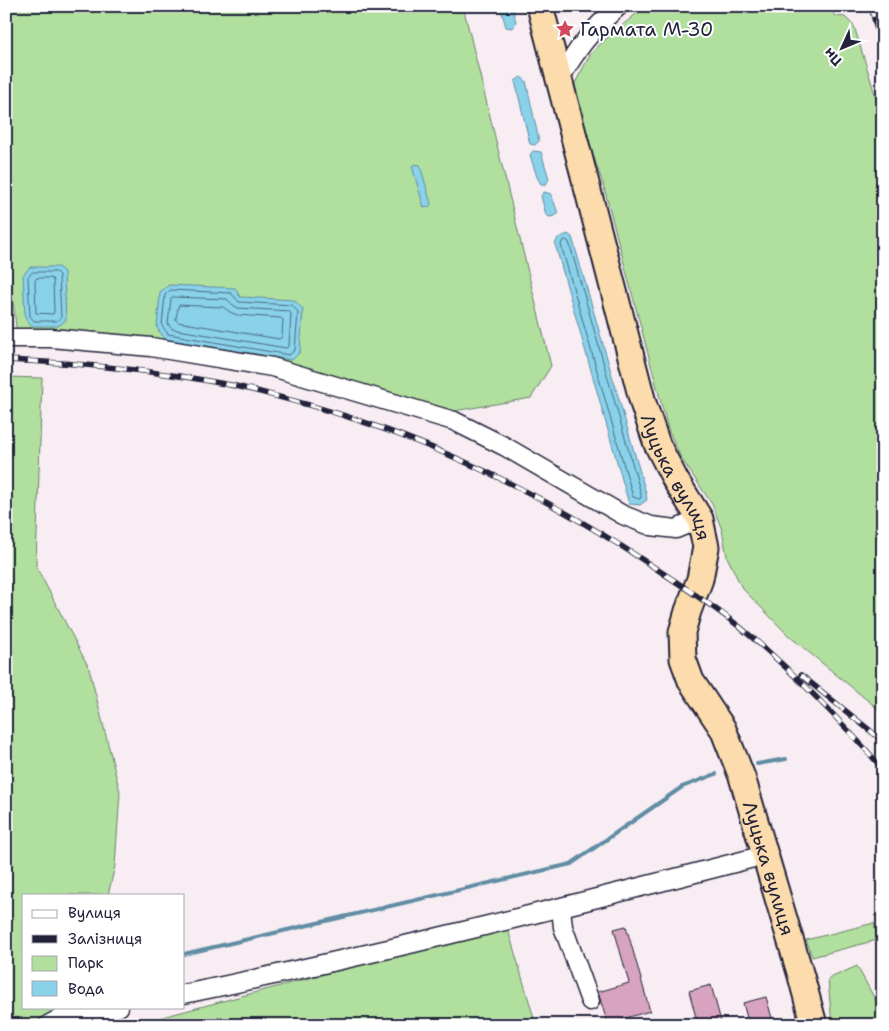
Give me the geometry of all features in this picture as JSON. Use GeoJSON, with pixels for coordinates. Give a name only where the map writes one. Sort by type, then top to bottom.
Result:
{"type":"FeatureCollection","features":[{"type":"Feature","properties":{"kind":"highway","name":"Луцька вулиця"},"geometry":{"type":"LineString","coordinates":[[540,6],[558,82],[643,403],[657,444],[676,481],[700,519],[706,547],[700,579],[682,632],[684,660],[692,681],[723,729],[742,777],[814,1025]]}},
{"type":"Feature","properties":{"kind":"street"},"geometry":{"type":"LineString","coordinates":[[558,82],[587,36],[619,6]]}},
{"type":"Feature","properties":{"kind":"street"},"geometry":{"type":"LineString","coordinates":[[6,338],[51,338],[151,347],[272,367],[454,421],[504,446],[623,515],[651,526],[676,529],[700,519]]}},
{"type":"Feature","properties":{"kind":"street"},"geometry":{"type":"LineString","coordinates":[[185,994],[258,979],[561,908],[765,855]]}},
{"type":"Feature","properties":{"kind":"street"},"geometry":{"type":"LineString","coordinates":[[561,908],[563,927],[590,1001]]}},
{"type":"Feature","properties":{"kind":"street"},"geometry":{"type":"LineString","coordinates":[[48,1025],[61,1018],[114,1008]]}},
{"type":"Feature","properties":{"kind":"green space"},"geometry":{"type":"Polygon","coordinates":[[[6,6],[345,6],[346,12],[366,6],[463,6],[551,366],[531,398],[448,412],[292,367],[17,335],[6,243],[6,6]]]}},
{"type":"Feature","properties":{"kind":"green space"},"geometry":{"type":"Polygon","coordinates":[[[652,6],[830,6],[835,16],[845,17],[854,26],[883,120],[883,713],[789,636],[742,588],[727,557],[722,530],[712,504],[681,458],[668,429],[603,184],[585,132],[573,87],[591,53],[637,13],[652,6]]]}},
{"type":"Feature","properties":{"kind":"green space"},"geometry":{"type":"Polygon","coordinates":[[[6,377],[42,378],[36,566],[89,668],[120,792],[115,866],[108,894],[22,894],[22,1008],[79,1008],[74,1025],[6,1025],[6,377]]]}},
{"type":"Feature","properties":{"kind":"green space"},"geometry":{"type":"Polygon","coordinates":[[[874,923],[877,940],[812,957],[806,940],[874,923]]]}},
{"type":"Feature","properties":{"kind":"green space"},"geometry":{"type":"Polygon","coordinates":[[[507,926],[536,1025],[152,1025],[151,1020],[507,926]]]}},
{"type":"Feature","properties":{"kind":"green space"},"geometry":{"type":"Polygon","coordinates":[[[857,966],[883,1014],[883,1025],[832,1025],[828,979],[857,966]]]}},
{"type":"Feature","properties":{"kind":"water"},"geometry":{"type":"Polygon","coordinates":[[[500,6],[512,6],[516,22],[512,28],[506,27],[500,6]]]}},
{"type":"Feature","properties":{"kind":"water"},"geometry":{"type":"Polygon","coordinates":[[[521,77],[526,81],[539,141],[535,145],[530,144],[515,81],[521,77]]]}},
{"type":"Feature","properties":{"kind":"water"},"geometry":{"type":"Polygon","coordinates":[[[533,151],[541,152],[549,179],[546,184],[541,184],[537,177],[530,155],[533,151]]]}},
{"type":"Feature","properties":{"kind":"water"},"geometry":{"type":"Polygon","coordinates":[[[415,164],[420,165],[431,204],[429,207],[424,208],[412,166],[415,164]]]}},
{"type":"Feature","properties":{"kind":"water"},"geometry":{"type":"Polygon","coordinates":[[[544,192],[551,194],[558,213],[555,216],[550,217],[546,215],[541,196],[544,192]]]}},
{"type":"Feature","properties":{"kind":"water"},"geometry":{"type":"Polygon","coordinates":[[[568,234],[572,237],[646,493],[647,500],[640,505],[629,504],[555,244],[558,238],[568,234]]]}},
{"type":"Feature","properties":{"kind":"water"},"geometry":{"type":"Polygon","coordinates":[[[30,267],[58,267],[64,272],[66,320],[58,326],[31,326],[25,317],[23,275],[30,267]]]}},
{"type":"Feature","properties":{"kind":"water"},"geometry":{"type":"Polygon","coordinates":[[[169,285],[235,288],[240,297],[294,300],[303,309],[300,352],[292,360],[165,339],[157,328],[160,292],[169,285]]]}},
{"type":"Feature","properties":{"kind":"building"},"geometry":{"type":"Polygon","coordinates":[[[626,926],[650,1011],[622,1019],[624,1025],[608,1025],[598,992],[629,983],[614,929],[626,926]]]}},
{"type":"Feature","properties":{"kind":"building"},"geometry":{"type":"Polygon","coordinates":[[[711,985],[722,1025],[698,1025],[689,991],[711,985]]]}},
{"type":"Feature","properties":{"kind":"building"},"geometry":{"type":"Polygon","coordinates":[[[766,997],[774,1025],[749,1025],[743,1003],[766,997]]]}},
{"type":"Feature","properties":{"kind":"waterway"},"geometry":{"type":"LineString","coordinates":[[757,764],[786,759]]}},
{"type":"Feature","properties":{"kind":"waterway"},"geometry":{"type":"LineString","coordinates":[[185,954],[571,864],[682,787],[716,774]]}},
{"type":"Feature","properties":{"kind":"waterway"},"geometry":{"type":"LineString","coordinates":[[100,1025],[103,1015]]}},
{"type":"Feature","properties":{"kind":"railway"},"geometry":{"type":"LineString","coordinates":[[871,6],[883,54]]}},
{"type":"Feature","properties":{"kind":"railway"},"geometry":{"type":"LineString","coordinates":[[6,360],[116,368],[198,379],[266,393],[376,426],[470,464],[560,510],[603,535],[718,611],[760,644],[797,678],[883,769]]}},
{"type":"Feature","properties":{"kind":"railway"},"geometry":{"type":"LineString","coordinates":[[801,675],[883,741]]}},
{"type":"Feature","properties":{"kind":"place","name":"Гармата М-30"},"geometry":{"type":"Point","coordinates":[565,29]}}]}
